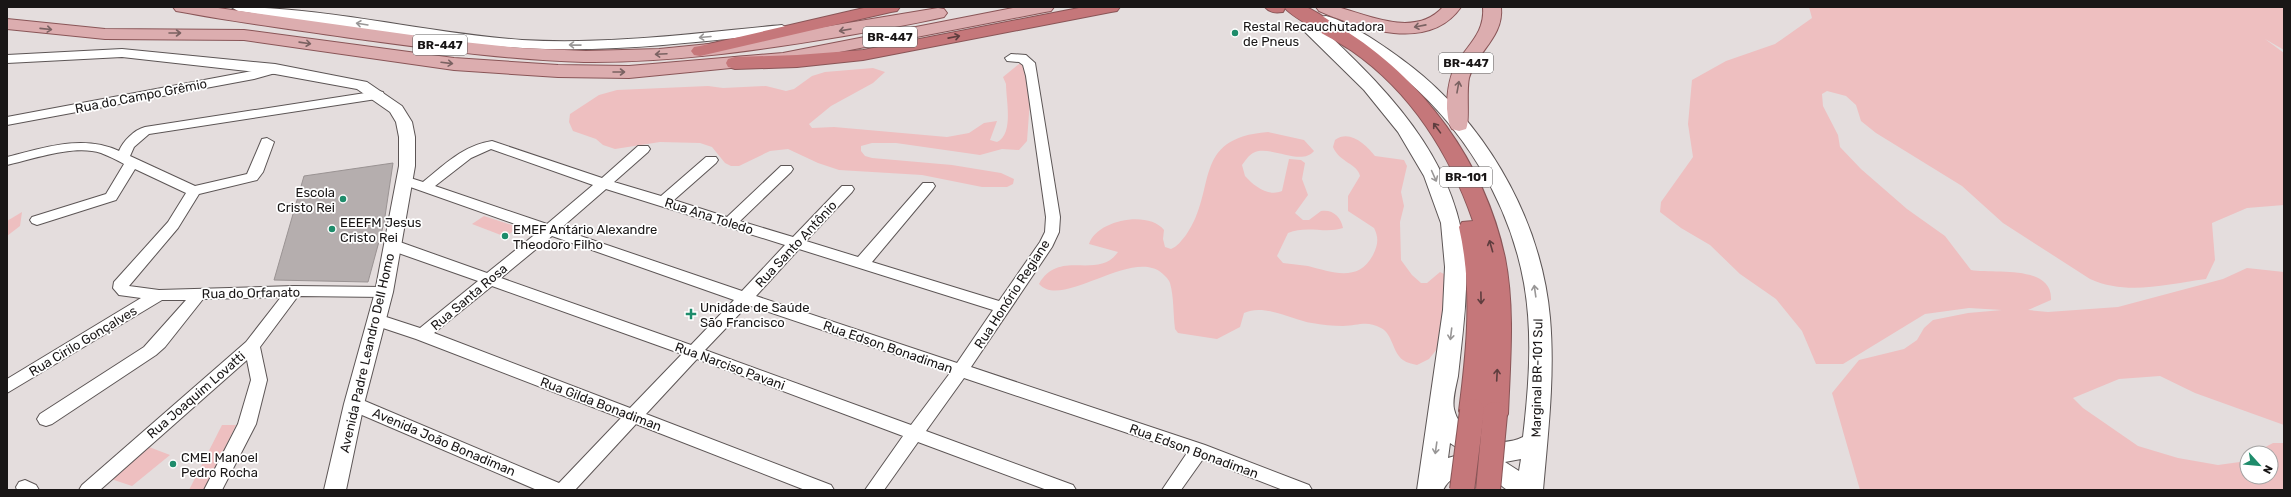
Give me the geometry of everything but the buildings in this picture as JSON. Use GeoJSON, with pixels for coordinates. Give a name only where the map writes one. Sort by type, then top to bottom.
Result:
{"type":"FeatureCollection","features":[{"type":"Feature","properties":{"kind":"highway"},"geometry":{"type":"LineString","coordinates":[[700,51],[891,7]]}},
{"type":"Feature","properties":{"kind":"highway"},"geometry":{"type":"LineString","coordinates":[[736,63],[811,60],[863,55],[1111,7]]}},
{"type":"Feature","properties":{"kind":"highway","name":"BR-101"},"geometry":{"type":"LineString","coordinates":[[1283,8],[1345,50],[1379,78],[1402,104],[1428,138],[1449,171],[1465,208],[1477,253],[1481,285],[1484,412],[1488,490]]}},
{"type":"Feature","properties":{"kind":"highway","name":"BR-101"},"geometry":{"type":"LineString","coordinates":[[1283,8],[1357,47],[1392,74],[1419,103],[1441,133],[1462,169],[1481,212],[1494,257],[1500,313],[1484,412],[1462,490]]}},
{"type":"Feature","properties":{"kind":"main road","name":"BR-447"},"geometry":{"type":"LineString","coordinates":[[182,7],[449,47],[506,53],[604,56],[700,51],[824,34],[966,7]]}},
{"type":"Feature","properties":{"kind":"main road","name":"BR-447"},"geometry":{"type":"LineString","coordinates":[[7,24],[105,34],[198,33],[266,37],[422,60],[529,70],[629,72],[736,63],[813,53],[1045,7]]}},
{"type":"Feature","properties":{"kind":"main road"},"geometry":{"type":"LineString","coordinates":[[1325,7],[1370,24],[1400,28],[1422,26],[1437,21],[1447,14],[1452,7]]}},
{"type":"Feature","properties":{"kind":"main road","name":"BR-447"},"geometry":{"type":"LineString","coordinates":[[1460,125],[1456,102],[1459,80],[1468,60],[1488,33],[1493,18],[1492,7]]}},
{"type":"Feature","properties":{"kind":"main road","name":"Marginal BR-101 Sul"},"geometry":{"type":"LineString","coordinates":[[1283,8],[1320,18],[1367,44],[1403,68],[1436,99],[1460,125],[1501,188],[1524,240],[1532,268],[1539,318],[1539,373],[1535,442],[1530,490]]}},
{"type":"Feature","properties":{"kind":"main road"},"geometry":{"type":"LineString","coordinates":[[1312,28],[1365,78],[1387,105],[1429,166],[1445,202],[1456,254],[1456,295],[1442,409],[1430,488]]}},
{"type":"Feature","properties":{"kind":"main road"},"geometry":{"type":"LineString","coordinates":[[1442,409],[1444,420],[1452,431],[1462,441],[1476,448],[1506,453],[1517,452],[1535,442]]}},
{"type":"Feature","properties":{"kind":"main road"},"geometry":{"type":"LineString","coordinates":[[1430,488],[1436,476],[1446,468],[1459,463],[1474,462],[1490,465],[1504,472],[1516,482],[1522,490]]}},
{"type":"Feature","properties":{"kind":"street"},"geometry":{"type":"LineString","coordinates":[[238,7],[452,37],[523,44],[583,45],[680,40],[758,33],[827,22]]}},
{"type":"Feature","properties":{"kind":"street"},"geometry":{"type":"LineString","coordinates":[[7,59],[80,54],[128,54],[275,69],[362,85],[378,96]]}},
{"type":"Feature","properties":{"kind":"street","name":"Rua Honório Regiane"},"geometry":{"type":"LineString","coordinates":[[874,490],[960,371],[1047,244],[1052,232],[1053,217],[1029,63],[1022,58],[1011,58]]}},
{"type":"Feature","properties":{"kind":"street","name":"Rua do Campo Grêmio"},"geometry":{"type":"LineString","coordinates":[[7,121],[254,75],[275,69]]}},
{"type":"Feature","properties":{"kind":"street"},"geometry":{"type":"LineString","coordinates":[[37,220],[111,197],[126,161],[128,145],[145,131],[378,96]]}},
{"type":"Feature","properties":{"kind":"street","name":"Avenida Padre Leandro Dell Homo"},"geometry":{"type":"LineString","coordinates":[[335,490],[354,404],[384,292],[407,166],[407,137],[404,122],[396,109],[378,96]]}},
{"type":"Feature","properties":{"kind":"street"},"geometry":{"type":"LineString","coordinates":[[7,161],[80,147],[104,149],[126,161],[194,191],[252,176],[256,172],[267,142]]}},
{"type":"Feature","properties":{"kind":"street","name":"Rua Ana Toledo"},"geometry":{"type":"LineString","coordinates":[[426,186],[475,150],[485,145],[492,145],[663,202],[1003,308]]}},
{"type":"Feature","properties":{"kind":"street","name":"Rua Santa Rosa"},"geometry":{"type":"LineString","coordinates":[[422,335],[550,230],[643,149]]}},
{"type":"Feature","properties":{"kind":"street"},"geometry":{"type":"LineString","coordinates":[[663,202],[711,160]]}},
{"type":"Feature","properties":{"kind":"street"},"geometry":{"type":"LineString","coordinates":[[729,222],[786,169]]}},
{"type":"Feature","properties":{"kind":"street","name":"Rua Edson Bonadiman"},"geometry":{"type":"LineString","coordinates":[[404,180],[426,186],[745,298],[1199,450],[1303,490]]}},
{"type":"Feature","properties":{"kind":"street"},"geometry":{"type":"LineString","coordinates":[[861,264],[928,186]]}},
{"type":"Feature","properties":{"kind":"street","name":"Rua Santo Antônio"},"geometry":{"type":"LineString","coordinates":[[564,490],[847,189]]}},
{"type":"Feature","properties":{"kind":"street","name":"Rua do Orfanato"},"geometry":{"type":"LineString","coordinates":[[194,191],[173,225],[122,282],[121,288],[125,291],[159,294],[294,291],[384,292]]}},
{"type":"Feature","properties":{"kind":"street","name":"Rua Narciso Pavani"},"geometry":{"type":"LineString","coordinates":[[392,245],[694,352],[914,435],[1067,490]]}},
{"type":"Feature","properties":{"kind":"street","name":"Rua Joaquim Lovatti"},"geometry":{"type":"LineString","coordinates":[[88,490],[252,346],[294,291]]}},
{"type":"Feature","properties":{"kind":"street","name":"Rua Cirilo Gonçalves"},"geometry":{"type":"LineString","coordinates":[[7,387],[159,294]]}},
{"type":"Feature","properties":{"kind":"street"},"geometry":{"type":"LineString","coordinates":[[46,419],[150,351],[159,343],[199,294]]}},
{"type":"Feature","properties":{"kind":"street","name":"Rua Gilda Bonadiman"},"geometry":{"type":"LineString","coordinates":[[377,320],[422,335],[825,490]]}},
{"type":"Feature","properties":{"kind":"street"},"geometry":{"type":"LineString","coordinates":[[213,490],[247,424],[259,380],[252,346]]}},
{"type":"Feature","properties":{"kind":"street","name":"Avenida João Bonadiman"},"geometry":{"type":"LineString","coordinates":[[354,404],[556,490]]}},
{"type":"Feature","properties":{"kind":"street"},"geometry":{"type":"LineString","coordinates":[[1172,490],[1199,450]]}},
{"type":"Feature","properties":{"kind":"shaded area"},"geometry":{"type":"Polygon","coordinates":[[[1809,7],[2284,7],[2284,50],[2265,39],[2284,53],[2284,205],[2247,208],[2212,223],[2215,260],[2206,279],[2162,286],[2133,288],[2104,284],[2090,279],[2003,223],[1962,186],[1876,133],[1861,121],[1856,105],[1846,96],[1827,91],[1822,94],[1823,106],[1838,135],[1840,147],[1861,169],[1907,209],[1945,236],[1971,270],[2020,273],[2032,276],[2042,281],[2049,289],[2051,300],[2028,310],[2048,312],[2118,307],[2223,279],[2247,268],[2284,272],[2284,425],[2195,393],[2160,376],[2119,379],[2073,398],[2083,408],[2138,446],[2178,458],[2218,465],[2239,462],[2239,485],[2279,485],[2279,445],[2269,445],[2273,443],[2283,443],[2284,436],[2284,490],[1860,490],[1832,393],[1859,360],[1904,349],[1917,340],[1924,328],[1933,320],[1968,313],[2002,310],[1969,308],[1925,314],[1843,364],[1816,364],[1802,331],[1776,299],[1740,274],[1710,245],[1681,228],[1660,212],[1661,202],[1693,157],[1688,124],[1692,80],[1726,61],[1775,44],[1812,18],[1809,7]]]}},
{"type":"Feature","properties":{"kind":"shaded area"},"geometry":{"type":"Polygon","coordinates":[[[1019,64],[1026,64],[1030,100],[1027,141],[1019,150],[1002,149],[980,155],[896,143],[872,143],[861,146],[861,151],[865,156],[872,158],[952,165],[1001,173],[1014,179],[1013,184],[1007,187],[982,187],[922,175],[839,170],[818,163],[788,149],[770,151],[739,166],[731,166],[725,163],[712,147],[700,143],[660,142],[615,149],[603,145],[596,139],[573,131],[569,122],[570,114],[599,95],[617,90],[708,86],[723,88],[766,86],[786,91],[794,89],[812,76],[825,72],[873,68],[885,72],[873,83],[831,106],[809,124],[812,128],[834,127],[947,137],[969,133],[984,123],[997,121],[990,140],[997,142],[1006,132],[1008,116],[1006,84],[1003,77],[1019,64]]]}},
{"type":"Feature","properties":{"kind":"shaded area"},"geometry":{"type":"Polygon","coordinates":[[[1268,132],[1304,140],[1314,151],[1301,157],[1267,151],[1253,153],[1242,165],[1245,176],[1262,190],[1272,193],[1282,191],[1289,159],[1301,160],[1305,163],[1302,179],[1308,195],[1295,213],[1303,220],[1309,220],[1321,211],[1329,211],[1338,217],[1343,228],[1336,230],[1309,229],[1288,233],[1277,256],[1283,263],[1308,266],[1335,273],[1352,272],[1367,264],[1375,251],[1377,238],[1374,228],[1348,211],[1348,196],[1360,176],[1356,169],[1336,152],[1333,147],[1335,140],[1346,136],[1352,137],[1367,147],[1375,156],[1404,160],[1407,166],[1401,192],[1404,206],[1400,222],[1401,260],[1412,275],[1421,283],[1427,283],[1440,272],[1446,275],[1441,344],[1429,359],[1417,365],[1405,361],[1399,357],[1388,334],[1381,328],[1371,324],[1331,326],[1260,310],[1252,310],[1244,313],[1240,327],[1217,339],[1178,333],[1175,329],[1170,282],[1165,276],[1152,268],[1136,267],[1119,271],[1065,290],[1050,290],[1039,284],[1047,273],[1057,268],[1100,264],[1110,260],[1118,252],[1089,244],[1094,236],[1102,229],[1124,220],[1147,220],[1157,224],[1164,230],[1163,239],[1165,247],[1171,249],[1176,246],[1186,235],[1196,218],[1210,169],[1216,155],[1227,144],[1243,136],[1268,132]]]}},
{"type":"Feature","properties":{"kind":"shaded area"},"geometry":{"type":"Polygon","coordinates":[[[22,212],[20,226],[7,236],[7,221],[22,212]]]}},
{"type":"Feature","properties":{"kind":"shaded area"},"geometry":{"type":"Polygon","coordinates":[[[484,216],[518,227],[506,237],[472,224],[484,216]]]}},
{"type":"Feature","properties":{"kind":"shaded area"},"geometry":{"type":"Polygon","coordinates":[[[222,425],[236,425],[204,490],[189,490],[222,425]]]}},
{"type":"Feature","properties":{"kind":"shaded area"},"geometry":{"type":"Polygon","coordinates":[[[149,447],[170,455],[132,486],[111,479],[149,447]]]}},
{"type":"Feature","properties":{"kind":"place","name":"Restal Recauchutadora de Pneus"},"geometry":{"type":"Point","coordinates":[1235,33]}},
{"type":"Feature","properties":{"kind":"place","name":"Escola Cristo Rei"},"geometry":{"type":"Point","coordinates":[343,199]}},
{"type":"Feature","properties":{"kind":"place","name":"EEEFM Jesus Cristo Rei"},"geometry":{"type":"Point","coordinates":[332,229]}},
{"type":"Feature","properties":{"kind":"place","name":"EMEF Antário Alexandre Theodoro Filho"},"geometry":{"type":"Point","coordinates":[505,236]}},
{"type":"Feature","properties":{"kind":"place","name":"Unidade de Saúde São Francisco"},"geometry":{"type":"Point","coordinates":[691,314]}},
{"type":"Feature","properties":{"kind":"place","name":"CMEI Manoel Pedro Rocha"},"geometry":{"type":"Point","coordinates":[173,464]}}]}
